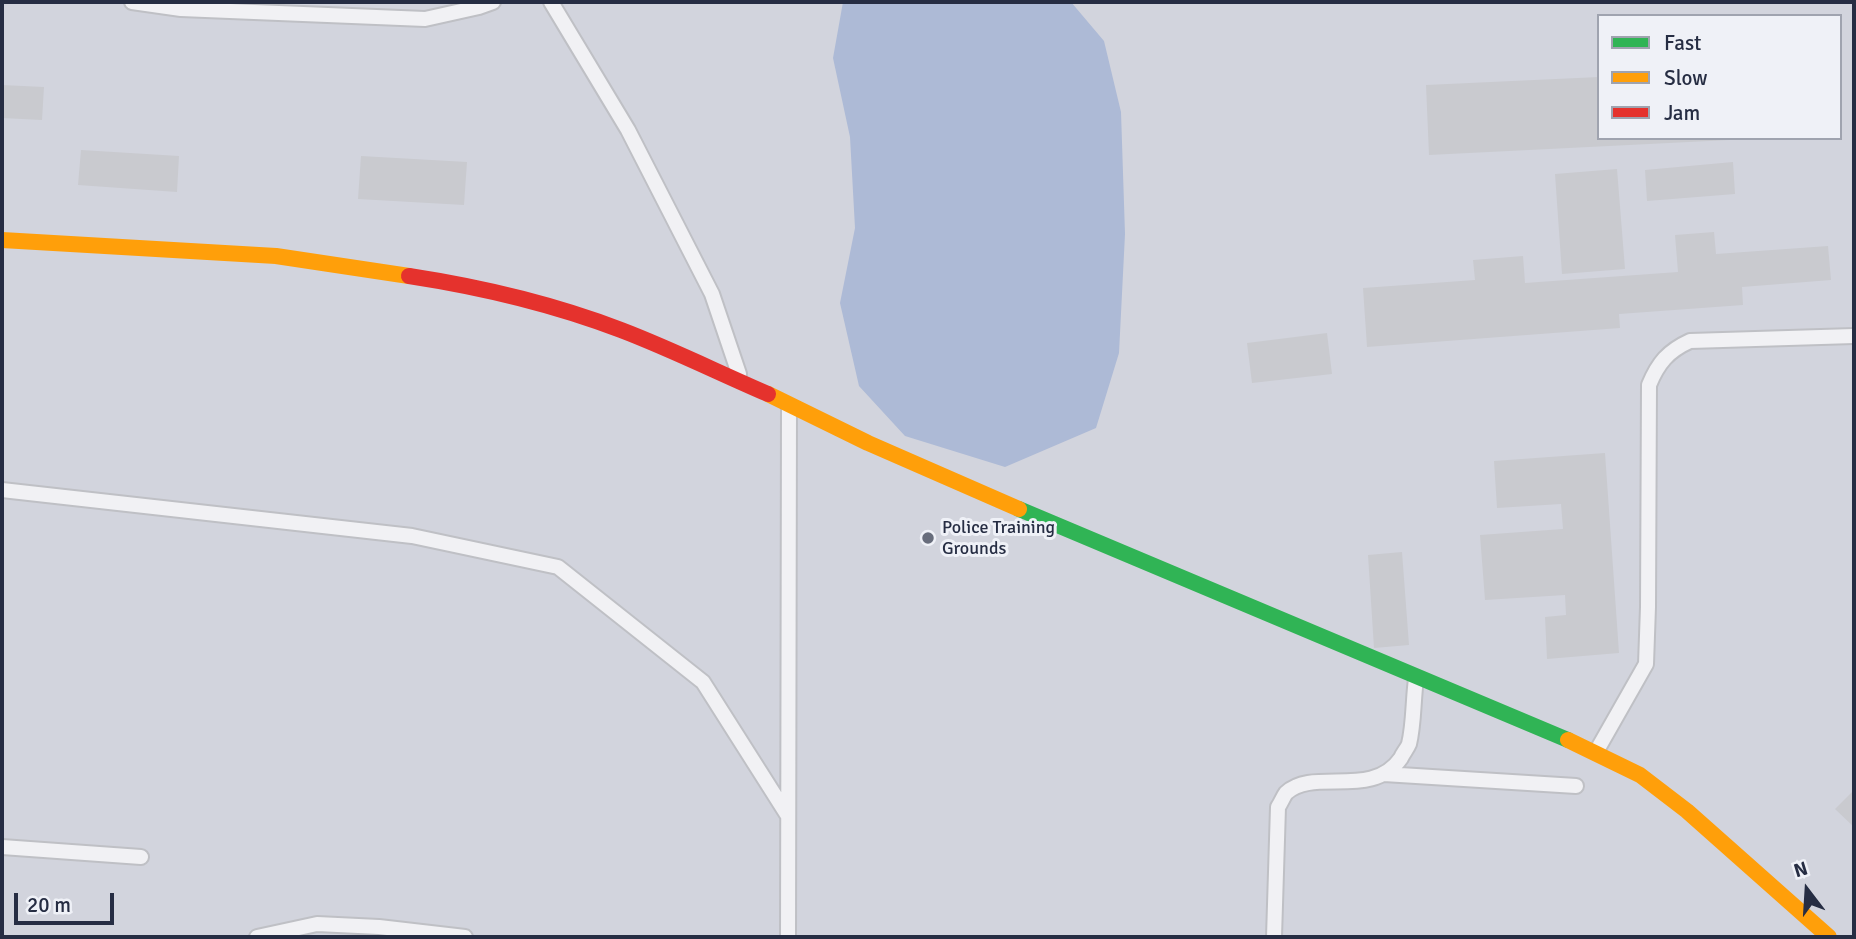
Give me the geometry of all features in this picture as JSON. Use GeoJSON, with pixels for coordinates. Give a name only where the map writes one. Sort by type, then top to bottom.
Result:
{"type":"FeatureCollection","features":[{"type":"Feature","properties":{"kind":"street"},"geometry":{"type":"LineString","coordinates":[[2,240],[276,256],[467,285],[555,308],[621,330],[789,403],[880,448],[1139,561],[1596,752],[1640,775],[1687,811],[1829,937]]}},
{"type":"Feature","properties":{"kind":"lane"},"geometry":{"type":"LineString","coordinates":[[132,2],[181,9],[425,19],[479,8],[493,2]]}},
{"type":"Feature","properties":{"kind":"lane"},"geometry":{"type":"LineString","coordinates":[[551,2],[628,130],[712,294],[742,382]]}},
{"type":"Feature","properties":{"kind":"lane"},"geometry":{"type":"LineString","coordinates":[[1596,752],[1646,664],[1649,385],[1656,368],[1668,353],[1690,341],[1854,336]]}},
{"type":"Feature","properties":{"kind":"lane"},"geometry":{"type":"LineString","coordinates":[[788,937],[789,403]]}},
{"type":"Feature","properties":{"kind":"lane"},"geometry":{"type":"LineString","coordinates":[[2,490],[412,536],[558,567],[703,682],[788,816]]}},
{"type":"Feature","properties":{"kind":"lane"},"geometry":{"type":"LineString","coordinates":[[1384,774],[1395,766],[1408,746],[1416,677]]}},
{"type":"Feature","properties":{"kind":"lane"},"geometry":{"type":"LineString","coordinates":[[1274,937],[1278,807],[1285,794],[1294,788],[1314,783],[1363,780],[1384,774],[1576,786]]}},
{"type":"Feature","properties":{"kind":"lane"},"geometry":{"type":"LineString","coordinates":[[2,847],[141,857]]}},
{"type":"Feature","properties":{"kind":"lane"},"geometry":{"type":"LineString","coordinates":[[257,937],[317,924],[378,932],[465,937]]}},
{"type":"Feature","properties":{"kind":"shaded area","name":"Police Training Grounds"},"geometry":{"type":"Polygon","coordinates":[[[2,2],[1854,2],[1854,937],[2,937],[2,2]]]}},
{"type":"Feature","properties":{"kind":"water"},"geometry":{"type":"Polygon","coordinates":[[[843,2],[1071,2],[1104,41],[1121,112],[1125,234],[1119,353],[1096,428],[1005,467],[905,436],[859,386],[840,303],[855,228],[850,137],[833,58],[843,2]]]}},
{"type":"Feature","properties":{"kind":"building"},"geometry":{"type":"Polygon","coordinates":[[[1597,77],[1597,140],[1729,140],[1429,155],[1426,85],[1597,77]]]}},
{"type":"Feature","properties":{"kind":"building"},"geometry":{"type":"Polygon","coordinates":[[[2,85],[44,87],[42,120],[2,118],[2,85]]]}},
{"type":"Feature","properties":{"kind":"building"},"geometry":{"type":"Polygon","coordinates":[[[81,150],[179,156],[177,192],[78,185],[81,150]]]}},
{"type":"Feature","properties":{"kind":"building"},"geometry":{"type":"Polygon","coordinates":[[[361,156],[467,162],[464,205],[358,199],[361,156]]]}},
{"type":"Feature","properties":{"kind":"building"},"geometry":{"type":"Polygon","coordinates":[[[1733,162],[1735,194],[1647,201],[1645,170],[1733,162]]]}},
{"type":"Feature","properties":{"kind":"building"},"geometry":{"type":"Polygon","coordinates":[[[1617,169],[1625,269],[1562,274],[1555,174],[1617,169]]]}},
{"type":"Feature","properties":{"kind":"building"},"geometry":{"type":"Polygon","coordinates":[[[1714,232],[1716,254],[1828,246],[1831,280],[1742,287],[1743,305],[1619,314],[1620,328],[1367,347],[1363,288],[1475,280],[1473,260],[1523,256],[1525,283],[1678,272],[1675,235],[1714,232]]]}},
{"type":"Feature","properties":{"kind":"building"},"geometry":{"type":"Polygon","coordinates":[[[1327,333],[1332,374],[1252,383],[1247,343],[1327,333]]]}},
{"type":"Feature","properties":{"kind":"building"},"geometry":{"type":"Polygon","coordinates":[[[1605,453],[1619,653],[1547,659],[1545,617],[1566,615],[1565,595],[1485,600],[1480,535],[1563,529],[1561,504],[1497,508],[1494,461],[1605,453]]]}},
{"type":"Feature","properties":{"kind":"building"},"geometry":{"type":"Polygon","coordinates":[[[1402,552],[1409,645],[1374,648],[1368,555],[1402,552]]]}},
{"type":"Feature","properties":{"kind":"building"},"geometry":{"type":"Polygon","coordinates":[[[1854,790],[1854,827],[1835,809],[1854,790]]]}},
{"type":"Feature","properties":{"kind":"traffic: fast"},"geometry":{"type":"LineString","coordinates":[[1019,509],[1568,740]]}},
{"type":"Feature","properties":{"kind":"traffic: slow"},"geometry":{"type":"LineString","coordinates":[[2,240],[276,256],[409,276]]}},
{"type":"Feature","properties":{"kind":"traffic: slow"},"geometry":{"type":"LineString","coordinates":[[768,394],[868,443],[1019,509]]}},
{"type":"Feature","properties":{"kind":"traffic: slow"},"geometry":{"type":"LineString","coordinates":[[1568,740],[1640,775],[1687,811],[1829,937]]}},
{"type":"Feature","properties":{"kind":"traffic: jam"},"geometry":{"type":"LineString","coordinates":[[409,276],[463,285],[569,312],[658,345],[768,394]]}},
{"type":"Feature","properties":{"kind":"place","name":"Police Training Grounds"},"geometry":{"type":"Point","coordinates":[928,538]}}]}
